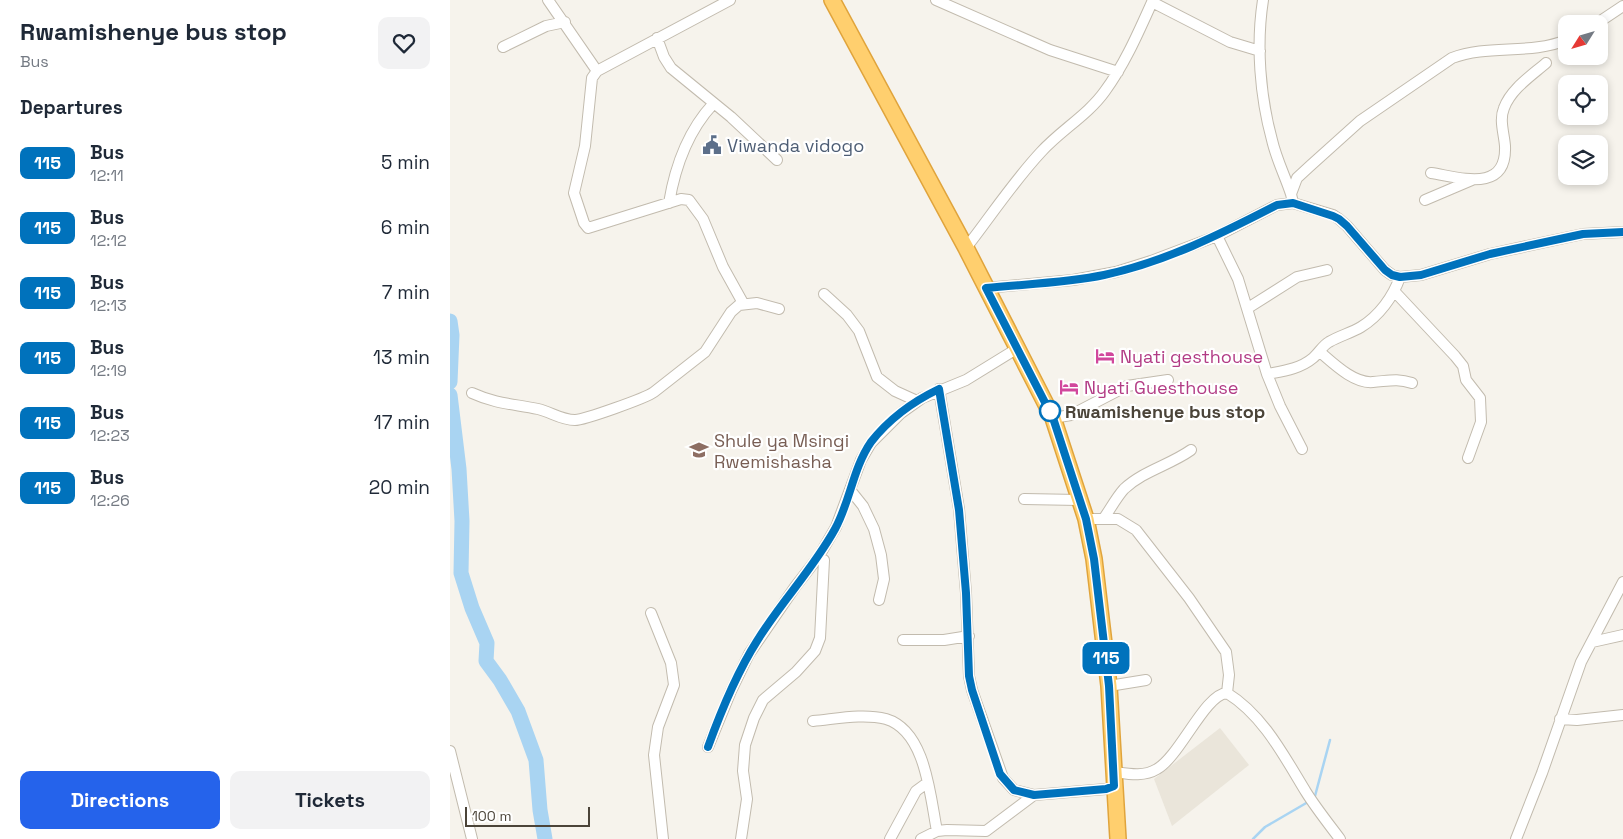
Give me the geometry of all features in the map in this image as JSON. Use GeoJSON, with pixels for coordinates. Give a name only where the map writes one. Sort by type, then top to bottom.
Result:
{"type":"FeatureCollection","features":[{"type":"Feature","properties":{"kind":"highway"},"geometry":{"type":"LineString","coordinates":[[832,0],[966,248],[1053,418],[1086,519],[1094,559],[1109,686],[1118,839]]}},
{"type":"Feature","properties":{"kind":"street"},"geometry":{"type":"LineString","coordinates":[[546,0],[565,22],[597,71]]}},
{"type":"Feature","properties":{"kind":"street"},"geometry":{"type":"LineString","coordinates":[[730,0],[715,4],[597,71],[592,78],[585,146],[574,193],[584,225],[590,228],[684,199],[692,204],[703,220],[722,267],[743,303]]}},
{"type":"Feature","properties":{"kind":"street"},"geometry":{"type":"LineString","coordinates":[[936,0],[1050,50],[1118,72]]}},
{"type":"Feature","properties":{"kind":"street"},"geometry":{"type":"LineString","coordinates":[[1263,0],[1260,51],[1262,86],[1272,142],[1292,199]]}},
{"type":"Feature","properties":{"kind":"street"},"geometry":{"type":"LineString","coordinates":[[966,248],[1040,152],[1095,104],[1118,72],[1153,1],[1230,42],[1260,51]]}},
{"type":"Feature","properties":{"kind":"street"},"geometry":{"type":"LineString","coordinates":[[1608,16],[1623,6]]}},
{"type":"Feature","properties":{"kind":"street"},"geometry":{"type":"LineString","coordinates":[[503,47],[546,26],[565,22]]}},
{"type":"Feature","properties":{"kind":"street"},"geometry":{"type":"LineString","coordinates":[[657,38],[664,57],[671,68],[731,117],[777,160]]}},
{"type":"Feature","properties":{"kind":"street"},"geometry":{"type":"LineString","coordinates":[[1292,199],[1297,178],[1360,121],[1452,58],[1461,54],[1512,50],[1558,42]]}},
{"type":"Feature","properties":{"kind":"street"},"geometry":{"type":"LineString","coordinates":[[1431,173],[1472,180],[1482,180],[1494,174],[1502,166],[1505,159],[1503,110],[1515,92],[1546,63]]}},
{"type":"Feature","properties":{"kind":"street"},"geometry":{"type":"LineString","coordinates":[[669,203],[686,146],[698,122],[713,104]]}},
{"type":"Feature","properties":{"kind":"street"},"geometry":{"type":"LineString","coordinates":[[1424,200],[1472,180]]}},
{"type":"Feature","properties":{"kind":"street"},"geometry":{"type":"LineString","coordinates":[[986,288],[1105,275],[1151,261],[1217,236],[1292,199],[1333,216],[1347,226],[1385,270],[1392,275],[1400,277],[1421,275],[1490,254],[1583,234],[1623,232]]}},
{"type":"Feature","properties":{"kind":"street"},"geometry":{"type":"LineString","coordinates":[[1217,236],[1238,279],[1267,374],[1280,406],[1302,449]]}},
{"type":"Feature","properties":{"kind":"street"},"geometry":{"type":"LineString","coordinates":[[1248,308],[1297,277],[1327,270]]}},
{"type":"Feature","properties":{"kind":"street"},"geometry":{"type":"LineString","coordinates":[[1267,374],[1292,370],[1301,366],[1320,352],[1327,343],[1361,328],[1395,292],[1400,277]]}},
{"type":"Feature","properties":{"kind":"street"},"geometry":{"type":"LineString","coordinates":[[1395,292],[1455,356],[1463,366],[1466,380],[1480,398],[1481,422],[1468,458]]}},
{"type":"Feature","properties":{"kind":"street"},"geometry":{"type":"LineString","coordinates":[[824,294],[847,315],[859,331],[876,377],[895,391],[917,401]]}},
{"type":"Feature","properties":{"kind":"street"},"geometry":{"type":"LineString","coordinates":[[472,393],[496,403],[540,410],[561,419],[585,419],[616,406],[646,398],[705,352],[731,312],[743,303],[757,303],[779,309]]}},
{"type":"Feature","properties":{"kind":"street"},"geometry":{"type":"LineString","coordinates":[[708,747],[731,691],[749,654],[795,587],[819,556],[836,527],[861,460],[871,443],[901,413],[917,401],[939,389],[966,380],[1018,348]]}},
{"type":"Feature","properties":{"kind":"street"},"geometry":{"type":"LineString","coordinates":[[1320,352],[1344,370],[1363,381],[1372,383],[1401,379],[1412,383]]}},
{"type":"Feature","properties":{"kind":"street"},"geometry":{"type":"LineString","coordinates":[[1053,418],[1071,414],[1127,386],[1168,380]]}},
{"type":"Feature","properties":{"kind":"street"},"geometry":{"type":"LineString","coordinates":[[939,389],[959,510],[969,676],[1000,774],[1014,790],[1034,795],[1106,789],[1114,779],[1156,769],[1175,752],[1209,704],[1218,696],[1227,693]]}},
{"type":"Feature","properties":{"kind":"street"},"geometry":{"type":"LineString","coordinates":[[1104,518],[1115,499],[1131,483],[1192,450]]}},
{"type":"Feature","properties":{"kind":"street"},"geometry":{"type":"LineString","coordinates":[[851,491],[863,506],[874,529],[884,579],[879,600]]}},
{"type":"Feature","properties":{"kind":"street"},"geometry":{"type":"LineString","coordinates":[[1024,499],[1079,500]]}},
{"type":"Feature","properties":{"kind":"street"},"geometry":{"type":"LineString","coordinates":[[1086,519],[1104,518],[1123,521],[1136,530],[1189,598],[1226,652],[1229,675],[1227,693]]}},
{"type":"Feature","properties":{"kind":"street"},"geometry":{"type":"LineString","coordinates":[[741,839],[747,799],[743,771],[745,744],[754,718],[763,700],[796,672],[816,651],[820,638],[824,560]]}},
{"type":"Feature","properties":{"kind":"street"},"geometry":{"type":"LineString","coordinates":[[1516,839],[1582,662],[1623,582]]}},
{"type":"Feature","properties":{"kind":"street"},"geometry":{"type":"LineString","coordinates":[[651,613],[671,663],[674,685],[658,728],[654,755],[663,839]]}},
{"type":"Feature","properties":{"kind":"street"},"geometry":{"type":"LineString","coordinates":[[1592,642],[1623,635]]}},
{"type":"Feature","properties":{"kind":"street"},"geometry":{"type":"LineString","coordinates":[[904,640],[944,640],[968,636]]}},
{"type":"Feature","properties":{"kind":"street"},"geometry":{"type":"LineString","coordinates":[[1109,686],[1146,680]]}},
{"type":"Feature","properties":{"kind":"street"},"geometry":{"type":"LineString","coordinates":[[1227,693],[1259,721],[1281,750],[1307,793],[1340,839]]}},
{"type":"Feature","properties":{"kind":"street"},"geometry":{"type":"LineString","coordinates":[[1560,719],[1582,720],[1623,715]]}},
{"type":"Feature","properties":{"kind":"street"},"geometry":{"type":"LineString","coordinates":[[813,721],[858,717],[884,719],[896,723],[909,734],[919,750],[937,831]]}},
{"type":"Feature","properties":{"kind":"street"},"geometry":{"type":"LineString","coordinates":[[450,751],[472,839]]}},
{"type":"Feature","properties":{"kind":"street"},"geometry":{"type":"LineString","coordinates":[[890,839],[914,793],[927,783]]}},
{"type":"Feature","properties":{"kind":"street"},"geometry":{"type":"LineString","coordinates":[[921,839],[937,831],[956,829],[986,830],[1034,795]]}},
{"type":"Feature","properties":{"kind":"shaded area"},"geometry":{"type":"Polygon","coordinates":[[[1220,728],[1249,765],[1172,826],[1154,779],[1220,728]]]}},
{"type":"Feature","properties":{"kind":"waterway"},"geometry":{"type":"LineString","coordinates":[[450,321],[452,335],[450,382]]}},
{"type":"Feature","properties":{"kind":"waterway"},"geometry":{"type":"LineString","coordinates":[[450,395],[459,469],[462,521],[461,573],[472,608],[487,643],[486,661],[500,680],[518,711],[536,760],[540,810],[545,839]]}},
{"type":"Feature","properties":{"kind":"waterway"},"geometry":{"type":"LineString","coordinates":[[1315,796],[1330,740]]}},
{"type":"Feature","properties":{"kind":"waterway"},"geometry":{"type":"LineString","coordinates":[[1253,839],[1265,827],[1308,802]]}},
{"type":"Feature","properties":{"kind":"bus line","name":"115"},"geometry":{"type":"LineString","coordinates":[[708,747],[716,724],[749,654],[777,611],[819,556],[836,527],[861,460],[871,443],[901,413],[939,389],[959,510],[966,593],[969,676],[1000,774],[1014,790],[1034,795],[1106,789],[1114,786],[1115,772],[1109,686],[1094,559],[1086,519],[1053,418],[986,288],[1092,278],[1116,272],[1188,248],[1238,226],[1277,205],[1286,203],[1293,203],[1333,216],[1347,226],[1385,270],[1392,275],[1400,277],[1421,275],[1490,254],[1535,246],[1583,234],[1623,232]]}},
{"type":"Feature","properties":{"kind":"place","name":"Viwanda vidogo"},"geometry":{"type":"Point","coordinates":[712,145]}},
{"type":"Feature","properties":{"kind":"place","name":"Nyati gesthouse"},"geometry":{"type":"Point","coordinates":[1105,356]}},
{"type":"Feature","properties":{"kind":"place","name":"Nyati Guesthouse"},"geometry":{"type":"Point","coordinates":[1069,387]}},
{"type":"Feature","properties":{"kind":"place","name":"Rwamishenye bus stop"},"geometry":{"type":"Point","coordinates":[1050,411]}},
{"type":"Feature","properties":{"kind":"place","name":"Shule ya Msingi Rwemishasha"},"geometry":{"type":"Point","coordinates":[699,450]}}]}
